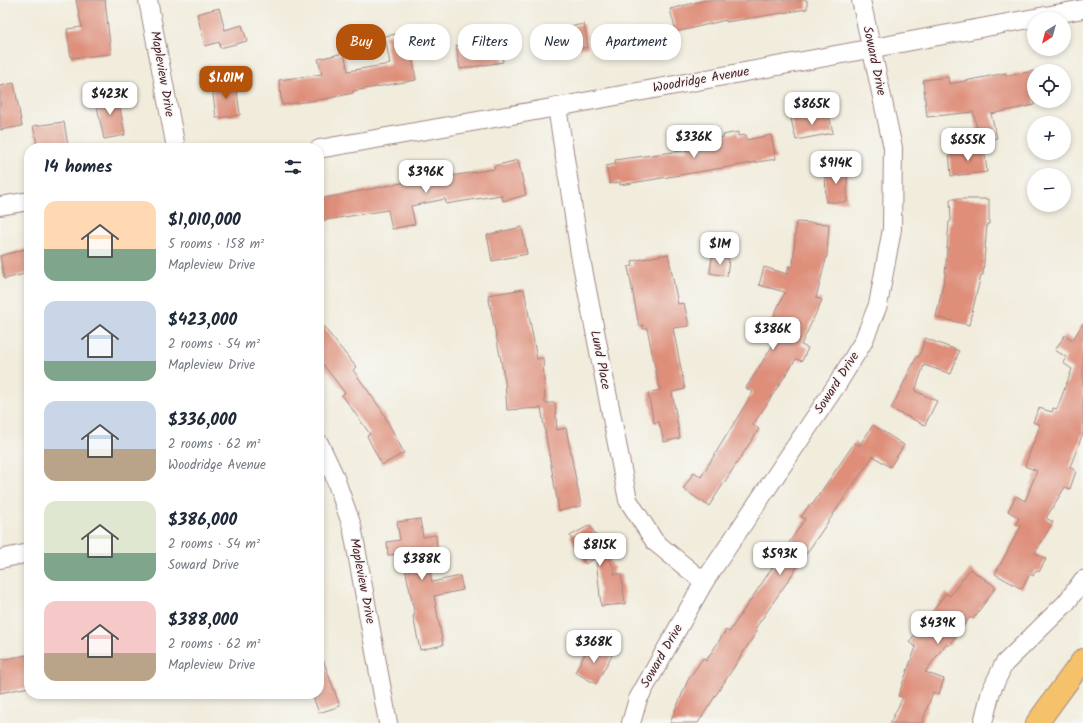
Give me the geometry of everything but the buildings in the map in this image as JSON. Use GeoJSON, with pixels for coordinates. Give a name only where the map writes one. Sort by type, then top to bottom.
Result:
{"type":"FeatureCollection","features":[{"type":"Feature","properties":{"kind":"main road"},"geometry":{"type":"LineString","coordinates":[[1037,723],[1083,660]]}},
{"type":"Feature","properties":{"kind":"street","name":"Mapleview Drive"},"geometry":{"type":"LineString","coordinates":[[148,0],[175,143]]}},
{"type":"Feature","properties":{"kind":"street","name":"Soward Drive"},"geometry":{"type":"LineString","coordinates":[[631,723],[638,699],[704,582],[838,383],[863,342],[878,305],[892,229],[893,148],[861,0]]}},
{"type":"Feature","properties":{"kind":"street","name":"Woodridge Avenue"},"geometry":{"type":"LineString","coordinates":[[324,148],[558,107],[1083,9]]}},
{"type":"Feature","properties":{"kind":"street","name":"Lund Place"},"geometry":{"type":"LineString","coordinates":[[558,107],[580,254],[628,500],[655,542],[704,582]]}},
{"type":"Feature","properties":{"kind":"street"},"geometry":{"type":"LineString","coordinates":[[0,206],[24,202]]}},
{"type":"Feature","properties":{"kind":"street","name":"Mapleview Drive"},"geometry":{"type":"LineString","coordinates":[[324,468],[326,478],[352,526],[388,723]]}},
{"type":"Feature","properties":{"kind":"street"},"geometry":{"type":"LineString","coordinates":[[0,559],[24,554]]}},
{"type":"Feature","properties":{"kind":"street"},"geometry":{"type":"LineString","coordinates":[[983,723],[991,691],[1004,664],[1066,603],[1083,580]]}}]}
